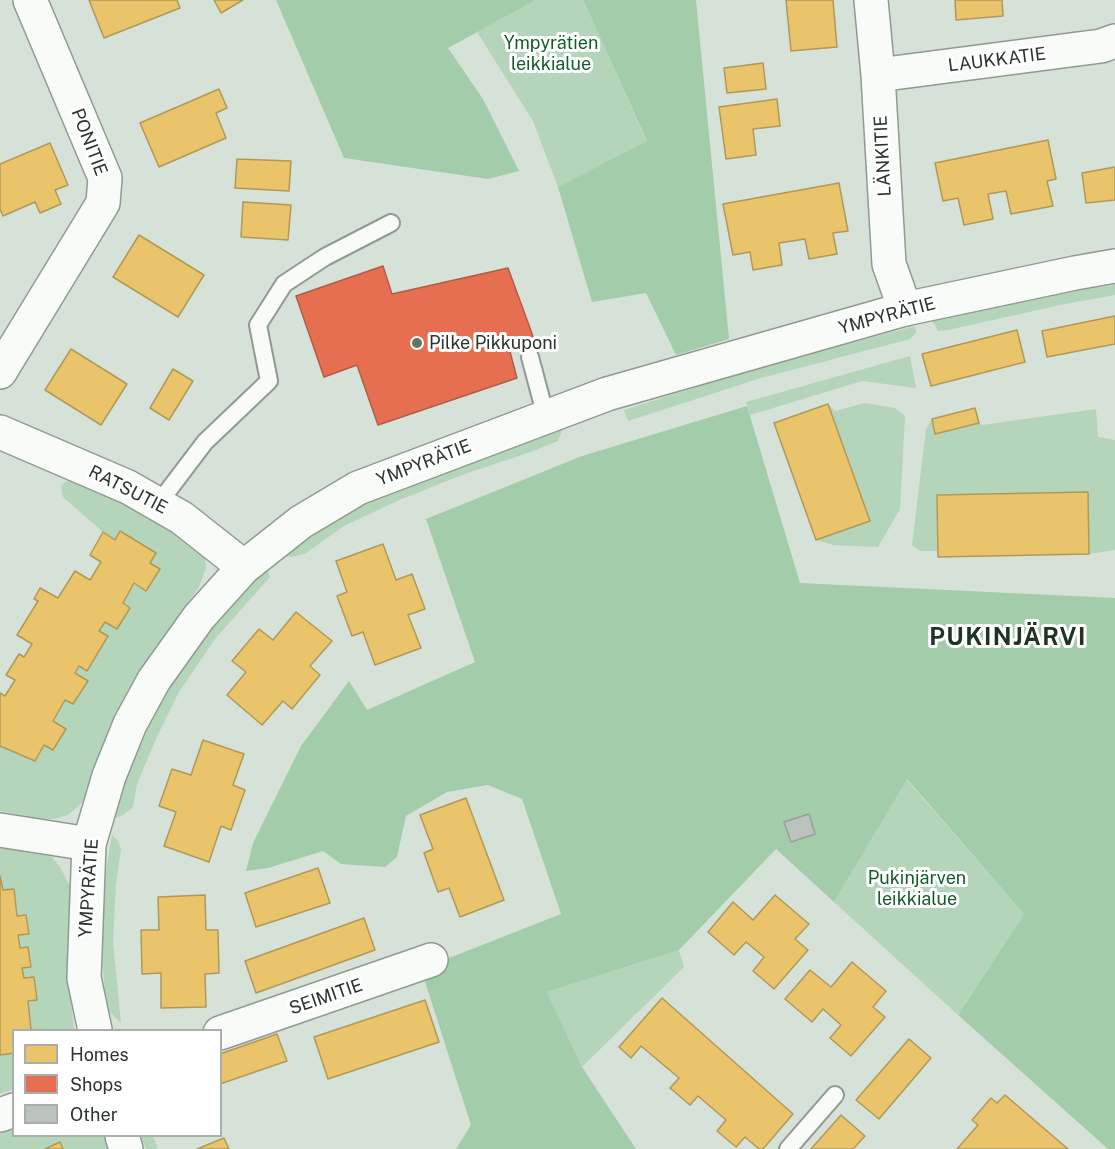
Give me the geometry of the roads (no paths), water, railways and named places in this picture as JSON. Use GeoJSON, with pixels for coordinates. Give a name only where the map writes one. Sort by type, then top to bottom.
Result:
{"type":"FeatureCollection","features":[{"type":"Feature","properties":{"kind":"street","name":"PONITIE"},"geometry":{"type":"LineString","coordinates":[[0,372],[94,219],[102,203],[105,178],[30,0]]}},
{"type":"Feature","properties":{"kind":"street","name":"LÄNKITIE"},"geometry":{"type":"LineString","coordinates":[[871,0],[878,75],[889,264],[904,309]]}},
{"type":"Feature","properties":{"kind":"street","name":"LAUKKATIE"},"geometry":{"type":"LineString","coordinates":[[878,75],[1101,46],[1115,41]]}},
{"type":"Feature","properties":{"kind":"street","name":"YMPYRÄTIE"},"geometry":{"type":"LineString","coordinates":[[95,1029],[84,978],[89,844],[109,776],[130,724],[154,680],[199,617],[244,567],[302,522],[358,488],[607,394],[904,309],[1115,266]]}},
{"type":"Feature","properties":{"kind":"street","name":"RATSUTIE"},"geometry":{"type":"LineString","coordinates":[[0,432],[128,487],[182,518],[244,567]]}},
{"type":"Feature","properties":{"kind":"street"},"geometry":{"type":"LineString","coordinates":[[0,830],[89,844]]}},
{"type":"Feature","properties":{"kind":"street","name":"SEIMITIE"},"geometry":{"type":"LineString","coordinates":[[222,1033],[431,960]]}},
{"type":"Feature","properties":{"kind":"lane"},"geometry":{"type":"LineString","coordinates":[[158,504],[205,442],[269,381],[258,325],[285,284],[325,257],[391,223]]}},
{"type":"Feature","properties":{"kind":"lane"},"geometry":{"type":"LineString","coordinates":[[530,357],[546,417]]}},
{"type":"Feature","properties":{"kind":"lane"},"geometry":{"type":"LineString","coordinates":[[788,1149],[835,1095]]}},
{"type":"Feature","properties":{"kind":"place","name":"Pilke Pikkuponi"},"geometry":{"type":"Point","coordinates":[417,343]}},
{"type":"Feature","properties":{"kind":"district","name":"PUKINJÄRVI"},"geometry":{"type":"Point","coordinates":[1008,638]}},
{"type":"Feature","properties":{"kind":"park label","name":"Ympyrätien leikkialue"},"geometry":{"type":"Point","coordinates":[551,53]}},
{"type":"Feature","properties":{"kind":"park label","name":"Pukinjärven leikkialue"},"geometry":{"type":"Point","coordinates":[917,888]}}]}
